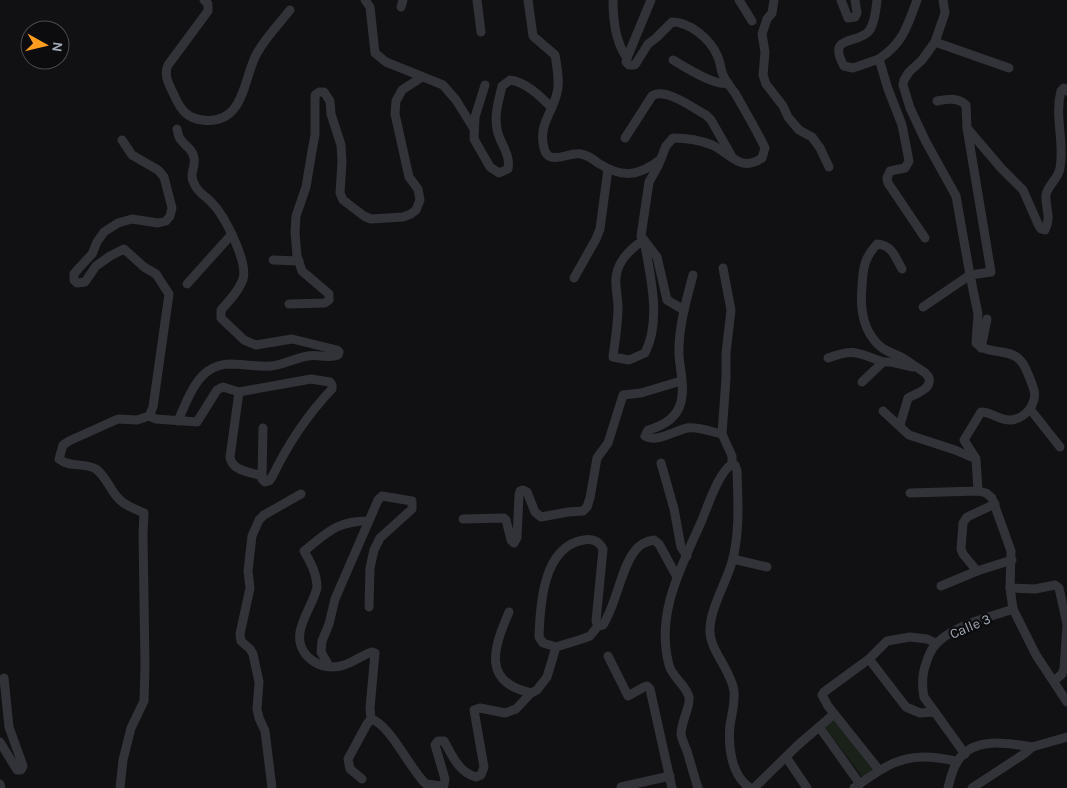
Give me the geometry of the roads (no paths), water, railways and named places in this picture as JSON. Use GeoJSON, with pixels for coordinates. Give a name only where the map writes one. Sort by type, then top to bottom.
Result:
{"type":"FeatureCollection","features":[{"type":"Feature","properties":{"kind":"street"},"geometry":{"type":"LineString","coordinates":[[204,0],[208,4],[208,11],[168,65],[166,78],[181,110],[195,119],[206,121],[226,116],[238,105],[257,53],[290,10]]}},
{"type":"Feature","properties":{"kind":"street"},"geometry":{"type":"LineString","coordinates":[[366,0],[370,7],[375,53],[386,62],[442,86],[456,100],[474,129]]}},
{"type":"Feature","properties":{"kind":"street"},"geometry":{"type":"LineString","coordinates":[[477,0],[481,32]]}},
{"type":"Feature","properties":{"kind":"street"},"geometry":{"type":"LineString","coordinates":[[528,0],[533,36],[556,55],[558,93],[542,130],[546,154],[551,157],[560,158],[581,154],[608,169],[621,173],[635,174],[652,166],[661,159]]}},
{"type":"Feature","properties":{"kind":"street"},"geometry":{"type":"LineString","coordinates":[[613,0],[618,42],[627,58]]}},
{"type":"Feature","properties":{"kind":"street"},"geometry":{"type":"LineString","coordinates":[[644,240],[631,248],[619,267],[615,281],[618,305],[617,333],[612,357],[629,360],[645,353],[650,344],[654,302],[644,240],[641,232],[649,182],[666,146],[672,138],[686,138],[711,144],[733,160],[740,162],[757,162],[762,158],[765,148],[722,74],[721,65],[713,47],[706,39],[680,22],[672,22],[648,44],[635,65],[629,65],[626,62],[652,0]]}},
{"type":"Feature","properties":{"kind":"street"},"geometry":{"type":"LineString","coordinates":[[739,0],[752,21]]}},
{"type":"Feature","properties":{"kind":"street"},"geometry":{"type":"LineString","coordinates":[[774,0],[772,13],[767,19],[762,34],[765,52],[763,75],[766,84],[783,106],[788,117],[799,130],[812,137],[829,167]]}},
{"type":"Feature","properties":{"kind":"street"},"geometry":{"type":"LineString","coordinates":[[841,0],[848,18],[855,17],[857,13],[855,0]]}},
{"type":"Feature","properties":{"kind":"street"},"geometry":{"type":"LineString","coordinates":[[878,0],[869,31],[864,35],[844,42],[840,47],[839,57],[844,66],[854,68],[878,59],[897,44],[904,35],[917,0]]}},
{"type":"Feature","properties":{"kind":"street"},"geometry":{"type":"LineString","coordinates":[[943,0],[945,13],[935,42],[922,60],[909,72],[903,85],[910,108],[956,196],[978,314],[976,343],[981,348],[1019,358],[1024,364],[1036,393],[1030,409],[1020,417],[1010,420],[981,412],[964,440],[975,457],[978,491]]}},
{"type":"Feature","properties":{"kind":"street"},"geometry":{"type":"LineString","coordinates":[[935,42],[1009,68]]}},
{"type":"Feature","properties":{"kind":"street"},"geometry":{"type":"LineString","coordinates":[[878,59],[902,125],[909,161],[906,168],[890,172],[887,178],[888,183],[925,238]]}},
{"type":"Feature","properties":{"kind":"street"},"geometry":{"type":"LineString","coordinates":[[673,60],[714,82],[728,83]]}},
{"type":"Feature","properties":{"kind":"street"},"geometry":{"type":"LineString","coordinates":[[289,304],[325,303],[329,300],[329,294],[302,271],[295,232],[296,216],[306,188],[315,135],[315,95],[319,92],[324,92],[330,101],[341,145],[340,193],[343,200],[371,219],[404,217],[416,210],[420,200],[418,189],[409,176],[395,114],[396,100],[402,90],[422,77]]}},
{"type":"Feature","properties":{"kind":"street"},"geometry":{"type":"LineString","coordinates":[[485,85],[475,117],[474,139],[490,166],[499,173],[508,169],[509,163],[506,149],[497,130],[496,116],[502,86],[510,80],[518,81],[552,107]]}},
{"type":"Feature","properties":{"kind":"street"},"geometry":{"type":"LineString","coordinates":[[888,89],[893,85],[903,85]]}},
{"type":"Feature","properties":{"kind":"street"},"geometry":{"type":"LineString","coordinates":[[967,128],[1001,168],[1023,190],[1038,224],[1041,229],[1045,230],[1049,222],[1046,194],[1060,170],[1058,100],[1061,90],[1064,88],[1067,91]]}},
{"type":"Feature","properties":{"kind":"street"},"geometry":{"type":"LineString","coordinates":[[626,138],[652,96],[656,93],[665,93],[706,115],[711,120],[733,160]]}},
{"type":"Feature","properties":{"kind":"street"},"geometry":{"type":"LineString","coordinates":[[923,307],[970,275],[991,272],[967,128],[966,105],[960,100],[952,98],[937,101]]}},
{"type":"Feature","properties":{"kind":"street"},"geometry":{"type":"LineString","coordinates":[[177,129],[180,139],[191,150],[194,157],[190,175],[196,188],[212,203],[232,234],[244,270],[238,289],[221,310],[221,318],[244,340],[256,345],[292,339],[339,352],[334,357],[306,356],[270,366],[226,364],[217,367],[208,371],[195,383],[178,420]]}},
{"type":"Feature","properties":{"kind":"street"},"geometry":{"type":"LineString","coordinates":[[122,140],[132,155],[158,170],[164,177],[172,208],[170,216],[166,221],[158,223],[132,219],[118,223],[104,232],[92,254],[74,274],[74,280],[77,283],[84,282],[91,276],[96,266],[124,249],[144,267],[156,274],[169,294],[153,407],[149,416]]}},
{"type":"Feature","properties":{"kind":"street"},"geometry":{"type":"LineString","coordinates":[[574,278],[600,229],[608,169]]}},
{"type":"Feature","properties":{"kind":"street"},"geometry":{"type":"LineString","coordinates":[[188,284],[232,234]]}},
{"type":"Feature","properties":{"kind":"street"},"geometry":{"type":"LineString","coordinates":[[644,240],[657,257],[667,300],[684,310]]}},
{"type":"Feature","properties":{"kind":"street"},"geometry":{"type":"LineString","coordinates":[[900,425],[908,398],[924,389],[929,382],[927,375],[915,366],[881,348],[872,338],[863,316],[860,302],[864,264],[870,252],[877,244],[885,245],[890,249],[902,269]]}},
{"type":"Feature","properties":{"kind":"street"},"geometry":{"type":"LineString","coordinates":[[273,260],[299,261]]}},
{"type":"Feature","properties":{"kind":"street"},"geometry":{"type":"LineString","coordinates":[[698,788],[681,736],[682,721],[689,697],[686,690],[669,668],[665,648],[665,628],[667,611],[685,554],[723,474],[732,464],[732,456],[722,434],[726,353],[731,310],[723,268]]}},
{"type":"Feature","properties":{"kind":"street"},"geometry":{"type":"LineString","coordinates":[[693,276],[684,310],[679,354],[681,401],[673,417],[658,427],[648,430],[645,436],[652,439],[688,428],[697,428],[722,434]]}},
{"type":"Feature","properties":{"kind":"street"},"geometry":{"type":"LineString","coordinates":[[981,348],[987,319]]}},
{"type":"Feature","properties":{"kind":"street"},"geometry":{"type":"LineString","coordinates":[[828,358],[846,352],[855,352],[883,362],[915,366]]}},
{"type":"Feature","properties":{"kind":"street"},"geometry":{"type":"LineString","coordinates":[[862,382],[883,362]]}},
{"type":"Feature","properties":{"kind":"street"},"geometry":{"type":"LineString","coordinates":[[120,788],[123,760],[131,728],[144,700],[146,668],[144,513],[120,500],[102,475],[95,469],[86,465],[65,464],[59,459],[63,446],[69,441],[118,419],[137,420],[149,416],[156,419],[198,422],[217,390],[223,387],[239,392],[311,379],[330,382],[332,389],[303,423],[286,447],[269,481],[265,482],[262,479],[263,428]]}},
{"type":"Feature","properties":{"kind":"street"},"geometry":{"type":"LineString","coordinates":[[463,519],[504,518],[511,540],[514,543],[517,538],[518,495],[520,491],[527,492],[535,512],[541,517],[583,511],[587,507],[590,498],[597,458],[608,443],[623,396],[641,394],[681,381]]}},
{"type":"Feature","properties":{"kind":"street"},"geometry":{"type":"LineString","coordinates":[[239,392],[230,456],[231,463],[234,467],[262,476]]}},
{"type":"Feature","properties":{"kind":"street"},"geometry":{"type":"LineString","coordinates":[[1030,409],[1060,447]]}},
{"type":"Feature","properties":{"kind":"street"},"geometry":{"type":"LineString","coordinates":[[883,411],[909,435],[975,457]]}},
{"type":"Feature","properties":{"kind":"street"},"geometry":{"type":"LineString","coordinates":[[661,463],[685,554]]}},
{"type":"Feature","properties":{"kind":"street"},"geometry":{"type":"LineString","coordinates":[[732,464],[735,465],[737,471],[738,533],[733,559],[714,611],[710,633],[714,646],[733,686],[734,712],[730,725],[733,764],[737,772],[752,788],[834,714]]}},
{"type":"Feature","properties":{"kind":"street"},"geometry":{"type":"LineString","coordinates":[[910,493],[978,491],[988,494],[995,504],[1012,551],[1010,588],[1013,609],[1036,655],[1067,702]]}},
{"type":"Feature","properties":{"kind":"street"},"geometry":{"type":"LineString","coordinates":[[272,788],[265,732],[258,718],[259,682],[253,654],[241,641],[240,634],[250,588],[248,572],[252,536],[259,520],[264,515],[301,494]]}},
{"type":"Feature","properties":{"kind":"street"},"geometry":{"type":"LineString","coordinates":[[329,666],[322,652],[322,641],[329,624],[335,599],[378,500],[382,496],[412,501],[412,509],[380,538],[374,550],[370,568],[369,607]]}},
{"type":"Feature","properties":{"kind":"street"},"geometry":{"type":"LineString","coordinates":[[977,571],[961,549],[963,523],[967,517],[995,504]]}},
{"type":"Feature","properties":{"kind":"street"},"geometry":{"type":"LineString","coordinates":[[362,779],[350,769],[348,759],[371,720],[370,708],[376,654],[374,652],[367,654],[344,665],[329,666],[316,664],[302,650],[300,633],[317,588],[313,565],[304,551],[340,524],[352,521],[368,521]]}},
{"type":"Feature","properties":{"kind":"street"},"geometry":{"type":"LineString","coordinates":[[598,626],[596,621],[603,549],[596,541],[584,539],[571,543],[558,554],[544,587],[539,637],[543,643],[556,647],[590,636],[598,626],[603,625],[612,607],[628,563],[639,546],[652,540],[657,542],[662,547],[677,577]]}},
{"type":"Feature","properties":{"kind":"street"},"geometry":{"type":"LineString","coordinates":[[671,564],[685,554]]}},
{"type":"Feature","properties":{"kind":"street"},"geometry":{"type":"LineString","coordinates":[[733,559],[767,566]]}},
{"type":"Feature","properties":{"kind":"street"},"geometry":{"type":"LineString","coordinates":[[941,586],[977,571],[1012,560]]}},
{"type":"Feature","properties":{"kind":"street"},"geometry":{"type":"LineString","coordinates":[[1010,588],[1035,589],[1057,586],[1067,630],[1064,669],[1062,674],[1054,681]]}},
{"type":"Feature","properties":{"kind":"street","name":"Calle 3"},"geometry":{"type":"LineString","coordinates":[[965,754],[924,697],[922,688],[927,659],[936,643],[958,629],[1013,609]]}},
{"type":"Feature","properties":{"kind":"street"},"geometry":{"type":"LineString","coordinates":[[509,612],[496,647],[496,667],[507,682],[520,691],[531,693]]}},
{"type":"Feature","properties":{"kind":"street"},"geometry":{"type":"LineString","coordinates":[[879,770],[834,714],[822,695],[869,659],[887,641],[899,638],[927,639],[936,643]]}},
{"type":"Feature","properties":{"kind":"street"},"geometry":{"type":"LineString","coordinates":[[371,720],[380,725],[400,749],[422,781],[428,785],[444,785],[435,745],[436,742],[441,740],[444,741],[455,762],[467,773],[479,776],[483,772],[484,767],[474,710],[480,708],[505,713],[516,709],[531,693],[537,690],[547,677],[556,647]]}},
{"type":"Feature","properties":{"kind":"street"},"geometry":{"type":"LineString","coordinates":[[608,656],[628,696],[647,686],[650,689],[672,788]]}},
{"type":"Feature","properties":{"kind":"street"},"geometry":{"type":"LineString","coordinates":[[869,659],[906,707],[920,713],[934,712]]}},
{"type":"Feature","properties":{"kind":"street"},"geometry":{"type":"LineString","coordinates":[[0,742],[17,770],[21,770],[23,766],[9,727],[4,678]]}},
{"type":"Feature","properties":{"kind":"street"},"geometry":{"type":"LineString","coordinates":[[820,728],[857,786],[879,770],[897,761],[911,757],[930,757],[957,762]]}},
{"type":"Feature","properties":{"kind":"street"},"geometry":{"type":"LineString","coordinates":[[948,788],[957,762],[974,748],[986,743],[1000,742],[1032,747],[1067,737]]}},
{"type":"Feature","properties":{"kind":"street"},"geometry":{"type":"LineString","coordinates":[[972,788],[1032,747]]}},
{"type":"Feature","properties":{"kind":"street"},"geometry":{"type":"LineString","coordinates":[[786,757],[807,788]]}},
{"type":"Feature","properties":{"kind":"street"},"geometry":{"type":"LineString","coordinates":[[622,788],[670,776]]}}]}
